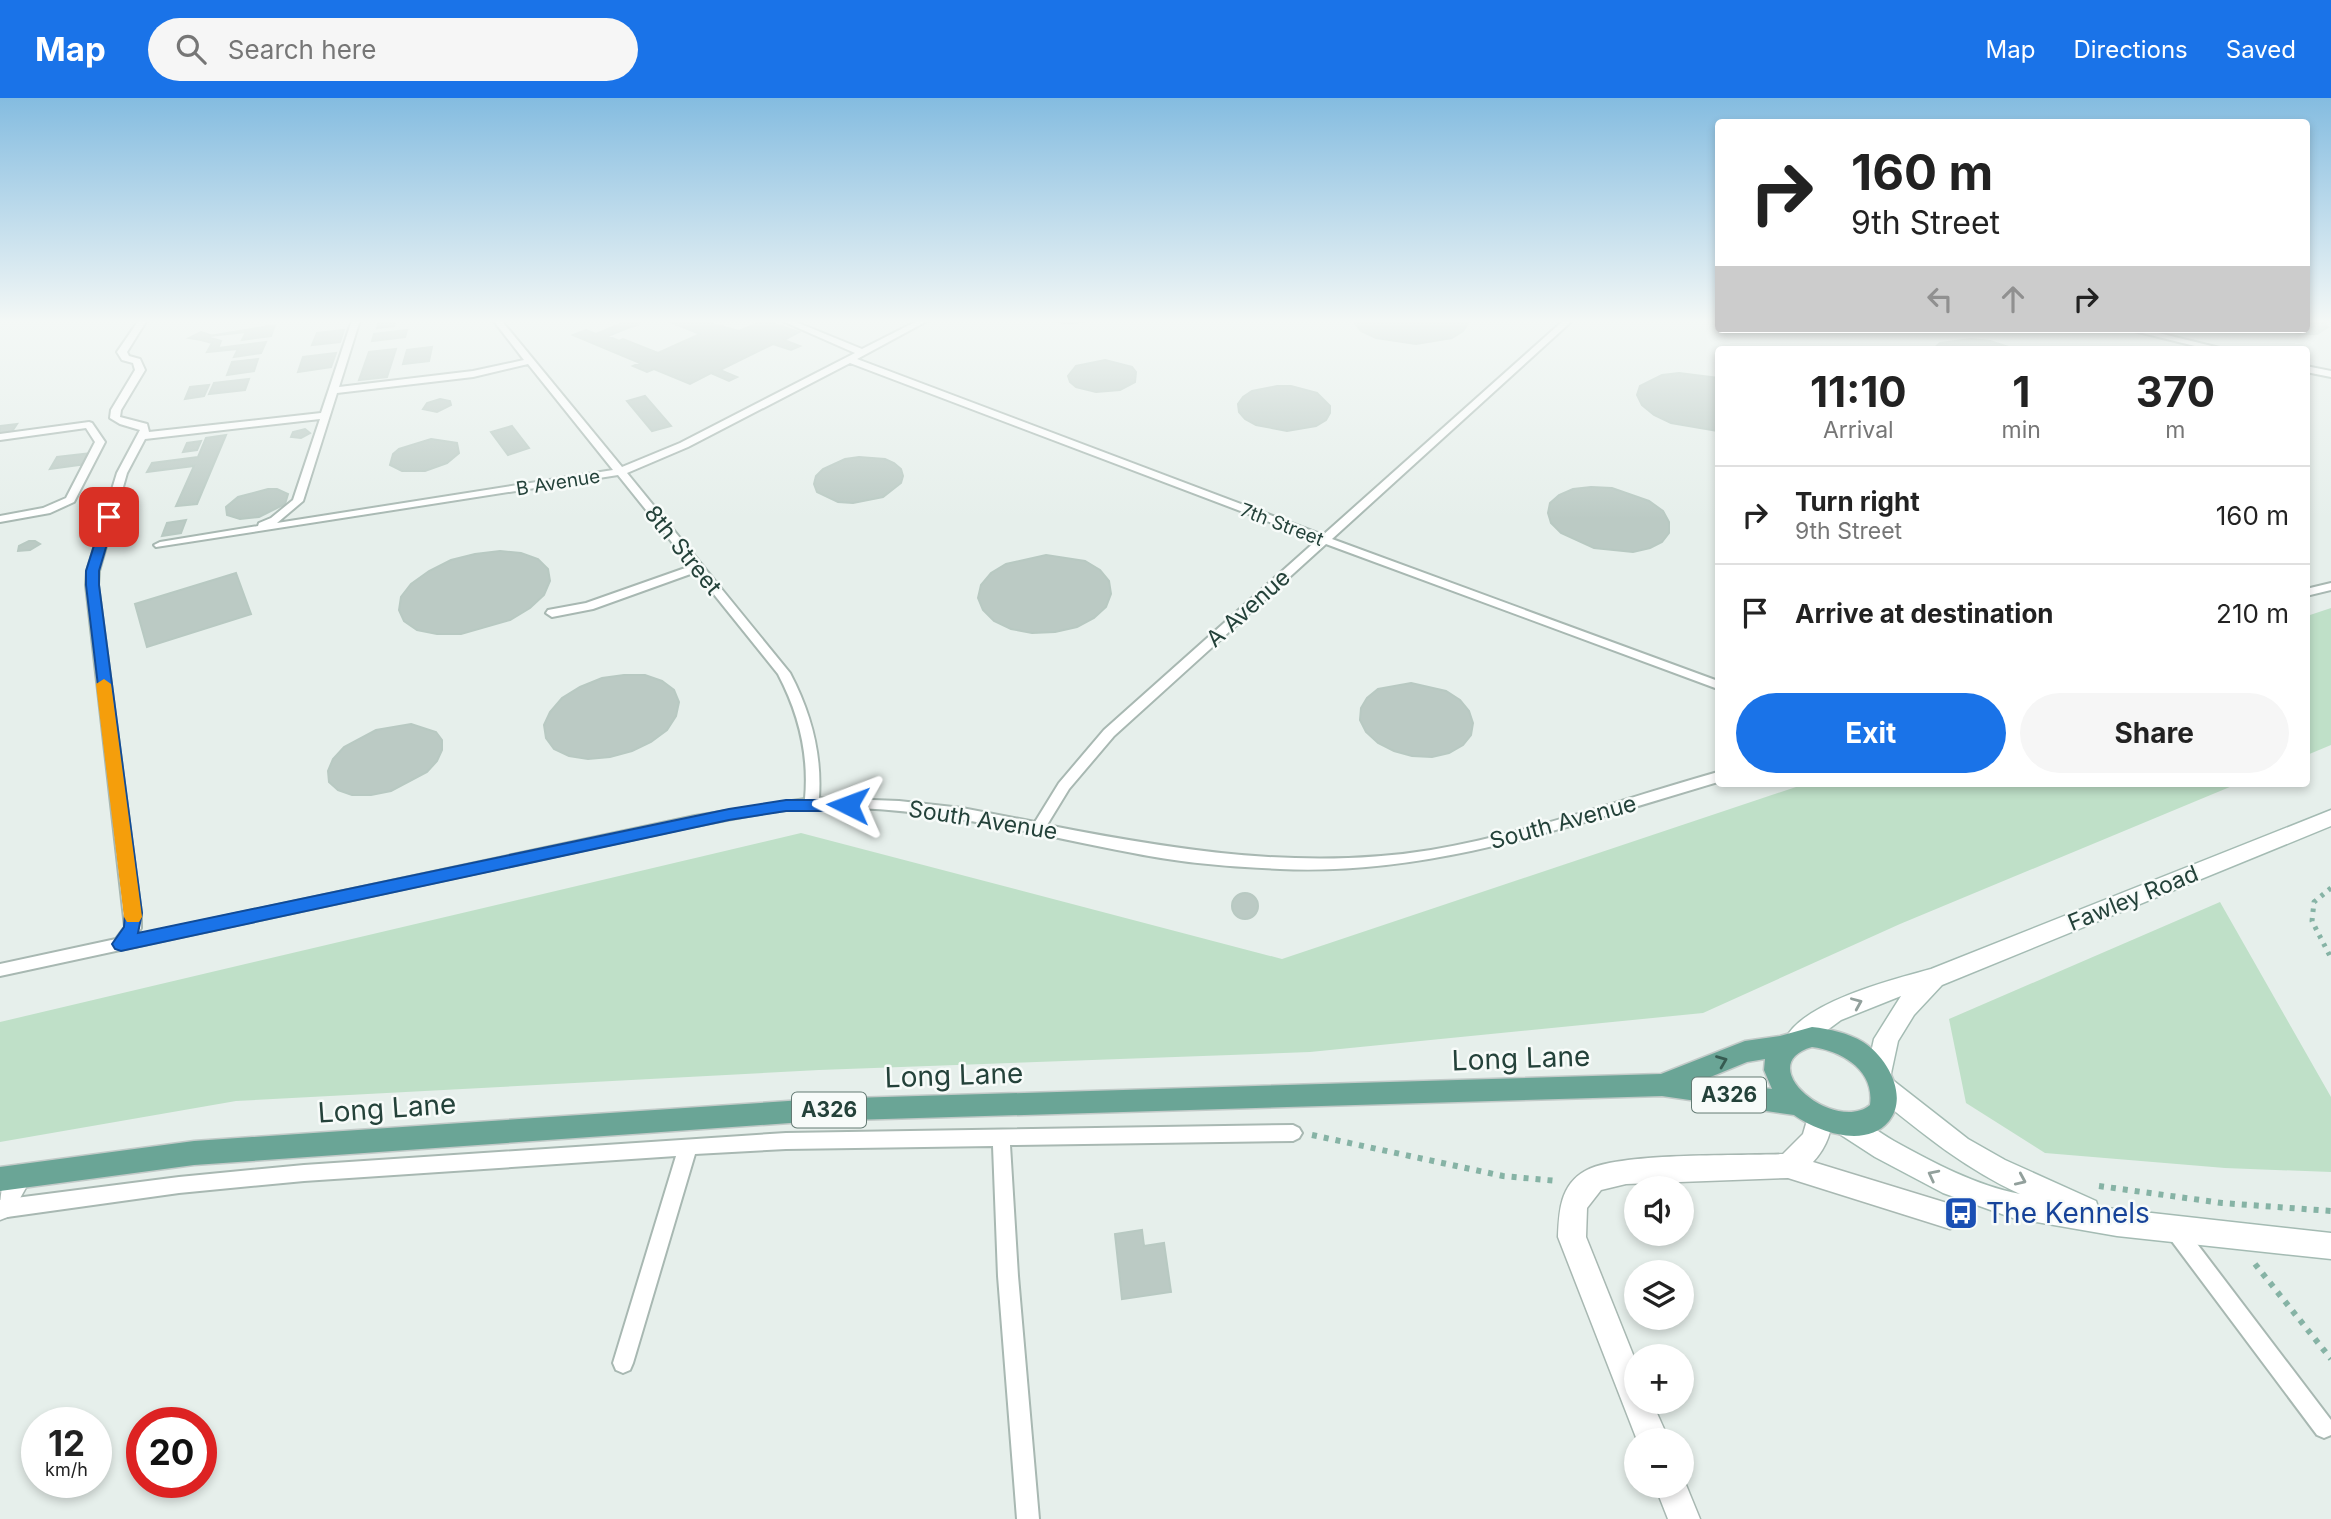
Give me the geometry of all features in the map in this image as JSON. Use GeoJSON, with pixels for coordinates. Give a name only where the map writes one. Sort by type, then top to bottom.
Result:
{"type":"FeatureCollection","features":[{"type":"Feature","properties":{"kind":"main road"},"geometry":{"type":"LineString","coordinates":[[1820,1037],[1843,1044],[1870,1063],[1882,1081],[1885,1100],[1882,1110],[1873,1118],[1847,1125],[1808,1111],[1779,1079],[1776,1067],[1778,1055],[1791,1042],[1820,1037]]}},
{"type":"Feature","properties":{"kind":"main road","name":"Long Lane"},"geometry":{"type":"LineString","coordinates":[[1662,1085],[1745,1052],[1791,1042]]}},
{"type":"Feature","properties":{"kind":"main road","name":"Long Lane"},"geometry":{"type":"LineString","coordinates":[[9,1178],[194,1153],[817,1110],[1662,1085],[1808,1111]]}},
{"type":"Feature","properties":{"kind":"street","name":"Fawley Road"},"geometry":{"type":"LineString","coordinates":[[1791,1042],[1832,1013],[1884,992],[1935,978],[2331,818]]}},
{"type":"Feature","properties":{"kind":"street","name":"Fawley Road"},"geometry":{"type":"LineString","coordinates":[[1882,1081],[1886,1040],[1905,1008],[1935,978]]}},
{"type":"Feature","properties":{"kind":"street"},"geometry":{"type":"LineString","coordinates":[[1882,1081],[1959,1147],[1995,1169],[2117,1223]]}},
{"type":"Feature","properties":{"kind":"street"},"geometry":{"type":"LineString","coordinates":[[1788,1166],[1808,1150],[1817,1136],[1808,1111]]}},
{"type":"Feature","properties":{"kind":"street"},"geometry":{"type":"LineString","coordinates":[[1847,1125],[1884,1149],[1953,1184],[2013,1205],[2117,1223],[2331,1246]]}},
{"type":"Feature","properties":{"kind":"street"},"geometry":{"type":"LineString","coordinates":[[1624,1367],[1572,1237],[1573,1204],[1593,1180],[1626,1172],[1788,1166],[1950,1216]]}},
{"type":"Feature","properties":{"kind":"street"},"geometry":{"type":"LineString","coordinates":[[0,1208],[9,1178]]}},
{"type":"Feature","properties":{"kind":"street"},"geometry":{"type":"LineString","coordinates":[[1676,1498],[1684,1519]]}},
{"type":"Feature","properties":{"kind":"lane"},"geometry":{"type":"LineString","coordinates":[[121,944],[132,928],[133,913],[92,585],[93,571],[122,473],[142,436],[144,426],[115,418],[116,410],[130,386]]}},
{"type":"Feature","properties":{"kind":"lane"},"geometry":{"type":"LineString","coordinates":[[241,532],[275,520],[298,502],[335,386]]}},
{"type":"Feature","properties":{"kind":"lane"},"geometry":{"type":"LineString","coordinates":[[333,391],[372,386]]}},
{"type":"Feature","properties":{"kind":"lane","name":"8th Street"},"geometry":{"type":"LineString","coordinates":[[550,386],[784,673],[793,689],[813,747],[812,803]]}},
{"type":"Feature","properties":{"kind":"lane","name":"B Avenue"},"geometry":{"type":"LineString","coordinates":[[160,545],[619,472],[684,445],[796,386]]}},
{"type":"Feature","properties":{"kind":"lane","name":"7th Street"},"geometry":{"type":"LineString","coordinates":[[920,386],[1715,684]]}},
{"type":"Feature","properties":{"kind":"lane","name":"A Avenue"},"geometry":{"type":"LineString","coordinates":[[1039,827],[1064,786],[1109,733],[1495,386]]}},
{"type":"Feature","properties":{"kind":"lane"},"geometry":{"type":"LineString","coordinates":[[142,436],[326,415]]}},
{"type":"Feature","properties":{"kind":"lane"},"geometry":{"type":"LineString","coordinates":[[0,437],[89,425],[100,442],[70,500],[46,511],[0,519]]}},
{"type":"Feature","properties":{"kind":"lane"},"geometry":{"type":"LineString","coordinates":[[552,613],[589,606],[698,568]]}},
{"type":"Feature","properties":{"kind":"lane"},"geometry":{"type":"LineString","coordinates":[[2310,592],[2331,586]]}},
{"type":"Feature","properties":{"kind":"lane","name":"South Avenue"},"geometry":{"type":"LineString","coordinates":[[0,970],[718,817],[812,803],[930,809],[1039,827],[1140,849],[1206,858],[1282,864],[1362,863],[1431,855],[1510,838],[1715,778]]}},
{"type":"Feature","properties":{"kind":"lane"},"geometry":{"type":"LineString","coordinates":[[0,1208],[290,1174],[688,1147],[1001,1137],[1293,1133]]}},
{"type":"Feature","properties":{"kind":"lane"},"geometry":{"type":"LineString","coordinates":[[1001,1137],[1008,1276],[1028,1519]]}},
{"type":"Feature","properties":{"kind":"lane"},"geometry":{"type":"LineString","coordinates":[[623,1363],[688,1147]]}},
{"type":"Feature","properties":{"kind":"lane"},"geometry":{"type":"LineString","coordinates":[[2174,1228],[2324,1428]]}},
{"type":"Feature","properties":{"kind":"path"},"geometry":{"type":"LineString","coordinates":[[2331,888],[2314,902],[2312,920],[2331,958]]}},
{"type":"Feature","properties":{"kind":"path"},"geometry":{"type":"LineString","coordinates":[[1293,1133],[1336,1138],[1472,1171],[1543,1182],[1593,1180]]}},
{"type":"Feature","properties":{"kind":"path"},"geometry":{"type":"LineString","coordinates":[[2094,1186],[2222,1203],[2331,1211]]}},
{"type":"Feature","properties":{"kind":"path"},"geometry":{"type":"LineString","coordinates":[[2231,1235],[2331,1359]]}},
{"type":"Feature","properties":{"kind":"green space"},"geometry":{"type":"Polygon","coordinates":[[[2331,608],[2331,745],[2310,754],[2310,615],[2331,608]]]}},
{"type":"Feature","properties":{"kind":"green space"},"geometry":{"type":"Polygon","coordinates":[[[1796,787],[2230,787],[1900,924],[1703,1013],[1310,1052],[819,1070],[236,1101],[0,1142],[0,1022],[801,833],[1282,959],[1796,787]]]}},
{"type":"Feature","properties":{"kind":"green space"},"geometry":{"type":"Polygon","coordinates":[[[2220,902],[2331,1097],[2331,1172],[2225,1168],[2045,1153],[1966,1103],[1949,1019],[2220,902]]]}},
{"type":"Feature","properties":{"kind":"building"},"geometry":{"type":"Polygon","coordinates":[[[208,386],[204,396],[185,399],[190,387],[208,386]]]}},
{"type":"Feature","properties":{"kind":"building"},"geometry":{"type":"Polygon","coordinates":[[[212,386],[246,386],[245,390],[209,394],[212,386]]]}},
{"type":"Feature","properties":{"kind":"building"},"geometry":{"type":"Polygon","coordinates":[[[1127,386],[1120,390],[1096,392],[1076,387],[1127,386]]]}},
{"type":"Feature","properties":{"kind":"building"},"geometry":{"type":"Polygon","coordinates":[[[1292,386],[1317,393],[1330,406],[1330,413],[1326,420],[1316,426],[1287,431],[1256,425],[1239,412],[1238,404],[1252,391],[1292,386]]]}},
{"type":"Feature","properties":{"kind":"building"},"geometry":{"type":"Polygon","coordinates":[[[1640,386],[1715,386],[1715,430],[1671,423],[1654,415],[1642,405],[1637,395],[1640,386]]]}},
{"type":"Feature","properties":{"kind":"building"},"geometry":{"type":"Polygon","coordinates":[[[645,396],[671,426],[652,431],[627,401],[645,396]]]}},
{"type":"Feature","properties":{"kind":"building"},"geometry":{"type":"Polygon","coordinates":[[[440,399],[450,401],[451,405],[437,412],[423,409],[427,403],[440,399]]]}},
{"type":"Feature","properties":{"kind":"building"},"geometry":{"type":"Polygon","coordinates":[[[17,424],[11,433],[0,435],[0,426],[17,424]]]}},
{"type":"Feature","properties":{"kind":"building"},"geometry":{"type":"Polygon","coordinates":[[[512,426],[529,448],[508,455],[491,432],[512,426]]]}},
{"type":"Feature","properties":{"kind":"building"},"geometry":{"type":"Polygon","coordinates":[[[305,429],[310,433],[301,438],[291,437],[293,432],[305,429]]]}},
{"type":"Feature","properties":{"kind":"building"},"geometry":{"type":"Polygon","coordinates":[[[226,435],[197,504],[176,506],[194,466],[147,472],[152,463],[198,457],[206,438],[226,435]]]}},
{"type":"Feature","properties":{"kind":"building"},"geometry":{"type":"Polygon","coordinates":[[[431,439],[457,443],[459,453],[447,463],[425,471],[402,471],[390,465],[393,454],[399,449],[431,439]]]}},
{"type":"Feature","properties":{"kind":"building"},"geometry":{"type":"Polygon","coordinates":[[[201,441],[197,450],[183,452],[187,443],[201,441]]]}},
{"type":"Feature","properties":{"kind":"building"},"geometry":{"type":"Polygon","coordinates":[[[92,453],[86,464],[50,469],[57,457],[92,453]]]}},
{"type":"Feature","properties":{"kind":"building"},"geometry":{"type":"Polygon","coordinates":[[[845,459],[885,459],[894,463],[901,469],[901,483],[883,497],[853,503],[838,502],[817,492],[814,484],[816,476],[823,469],[845,459]]]}},
{"type":"Feature","properties":{"kind":"building"},"geometry":{"type":"Polygon","coordinates":[[[1612,488],[1649,501],[1663,511],[1669,522],[1669,533],[1662,542],[1633,552],[1594,548],[1561,533],[1551,523],[1548,513],[1550,503],[1559,495],[1573,489],[1612,488]]]}},
{"type":"Feature","properties":{"kind":"building"},"geometry":{"type":"Polygon","coordinates":[[[277,489],[288,494],[285,504],[259,517],[240,519],[227,515],[226,507],[238,497],[277,489]]]}},
{"type":"Feature","properties":{"kind":"building"},"geometry":{"type":"Polygon","coordinates":[[[186,520],[181,533],[162,536],[167,523],[186,520]]]}},
{"type":"Feature","properties":{"kind":"building"},"geometry":{"type":"Polygon","coordinates":[[[29,541],[40,544],[30,550],[18,551],[19,546],[29,541]]]}},
{"type":"Feature","properties":{"kind":"building"},"geometry":{"type":"Polygon","coordinates":[[[500,551],[521,553],[538,559],[548,569],[550,581],[544,595],[530,608],[510,620],[461,634],[437,634],[417,630],[404,621],[399,610],[401,597],[411,584],[451,560],[500,551]]]}},
{"type":"Feature","properties":{"kind":"building"},"geometry":{"type":"Polygon","coordinates":[[[1046,555],[1085,561],[1100,570],[1109,581],[1111,594],[1106,607],[1094,618],[1077,627],[1055,632],[1032,633],[1011,629],[994,621],[983,610],[978,598],[981,585],[991,573],[1006,564],[1046,555]]]}},
{"type":"Feature","properties":{"kind":"building"},"geometry":{"type":"Polygon","coordinates":[[[236,573],[251,614],[147,647],[135,604],[236,573]]]}},
{"type":"Feature","properties":{"kind":"building"},"geometry":{"type":"Polygon","coordinates":[[[645,675],[662,681],[674,690],[679,702],[676,716],[667,730],[632,751],[610,757],[588,759],[569,756],[554,749],[546,738],[544,725],[550,712],[562,698],[602,678],[645,675]]]}},
{"type":"Feature","properties":{"kind":"building"},"geometry":{"type":"Polygon","coordinates":[[[1411,683],[1446,691],[1460,700],[1469,711],[1473,723],[1471,735],[1463,745],[1449,753],[1432,757],[1412,756],[1378,743],[1366,732],[1360,720],[1361,708],[1367,698],[1378,689],[1411,683]]]}},
{"type":"Feature","properties":{"kind":"building"},"geometry":{"type":"Polygon","coordinates":[[[411,724],[436,732],[442,740],[442,750],[437,761],[427,772],[391,791],[371,795],[352,795],[338,790],[329,782],[328,771],[333,759],[344,747],[376,730],[411,724]]]}},
{"type":"Feature","properties":{"kind":"building"},"geometry":{"type":"Polygon","coordinates":[[[1245,893],[1254,897],[1258,906],[1254,915],[1245,919],[1236,915],[1232,906],[1236,897],[1245,893]]]}},
{"type":"Feature","properties":{"kind":"building"},"geometry":{"type":"Polygon","coordinates":[[[1142,1230],[1144,1246],[1164,1243],[1171,1292],[1122,1299],[1115,1234],[1142,1230]]]}},
{"type":"Feature","properties":{"kind":"slow traffic"},"geometry":{"type":"LineString","coordinates":[[104,684],[133,917]]}},
{"type":"Feature","properties":{"kind":"place","name":"The Kennels"},"geometry":{"type":"Point","coordinates":[1961,1213]}},
{"type":"Feature","properties":{"kind":"route"},"geometry":{"type":"LineString","coordinates":[[109,517],[93,571],[92,585],[133,913],[132,928],[121,944],[729,815],[786,805],[848,805]]}}]}
